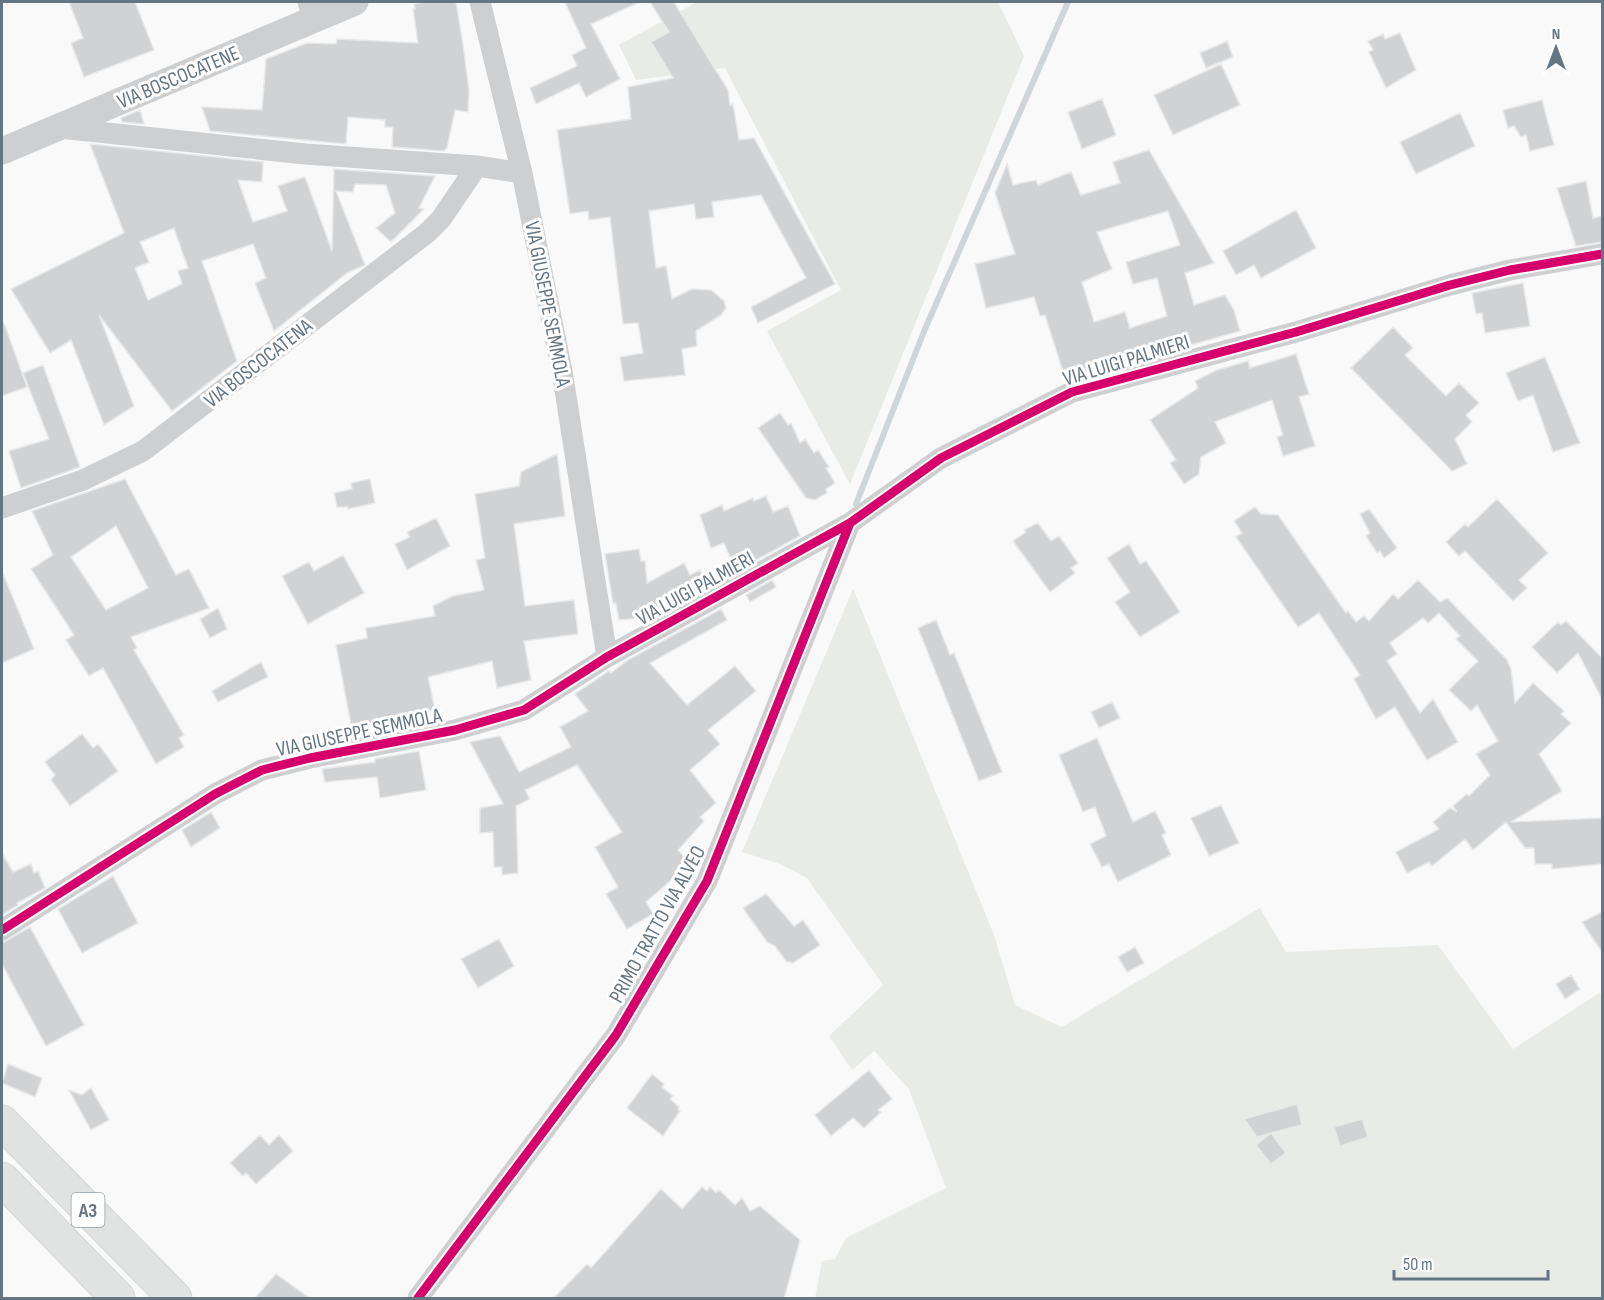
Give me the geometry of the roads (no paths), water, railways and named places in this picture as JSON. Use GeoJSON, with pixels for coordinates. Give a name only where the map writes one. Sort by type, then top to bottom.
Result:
{"type":"FeatureCollection","features":[{"type":"Feature","properties":{"kind":"highway","name":"A3"},"geometry":{"type":"LineString","coordinates":[[2,1122],[175,1299]]}},
{"type":"Feature","properties":{"kind":"highway","name":"A3"},"geometry":{"type":"LineString","coordinates":[[2,1179],[118,1299]]}},
{"type":"Feature","properties":{"kind":"street","name":"VIA BOSCOCATENE"},"geometry":{"type":"LineString","coordinates":[[2,151],[60,128],[310,10],[355,2]]}},
{"type":"Feature","properties":{"kind":"street","name":"VIA GIUSEPPE SEMMOLA"},"geometry":{"type":"LineString","coordinates":[[2,930],[215,794],[262,770],[310,758],[455,730],[524,710],[606,657],[562,371],[522,173],[480,2]]}},
{"type":"Feature","properties":{"kind":"street"},"geometry":{"type":"LineString","coordinates":[[60,128],[305,154],[477,166],[522,173]]}},
{"type":"Feature","properties":{"kind":"street","name":"VIA BOSCOCATENA"},"geometry":{"type":"LineString","coordinates":[[2,508],[83,480],[143,451],[427,233],[441,219],[477,166]]}},
{"type":"Feature","properties":{"kind":"street","name":"VIA LUIGI PALMIERI"},"geometry":{"type":"LineString","coordinates":[[606,657],[850,524],[941,458],[1072,392],[1296,332],[1450,285],[1510,270],[1602,254]]}},
{"type":"Feature","properties":{"kind":"street","name":"PRIMO TRATTO VIA ALVEO"},"geometry":{"type":"LineString","coordinates":[[418,1299],[616,1035],[707,881],[850,524]]}},
{"type":"Feature","properties":{"kind":"waterway"},"geometry":{"type":"LineString","coordinates":[[856,504],[925,329],[1068,2]]}}]}
